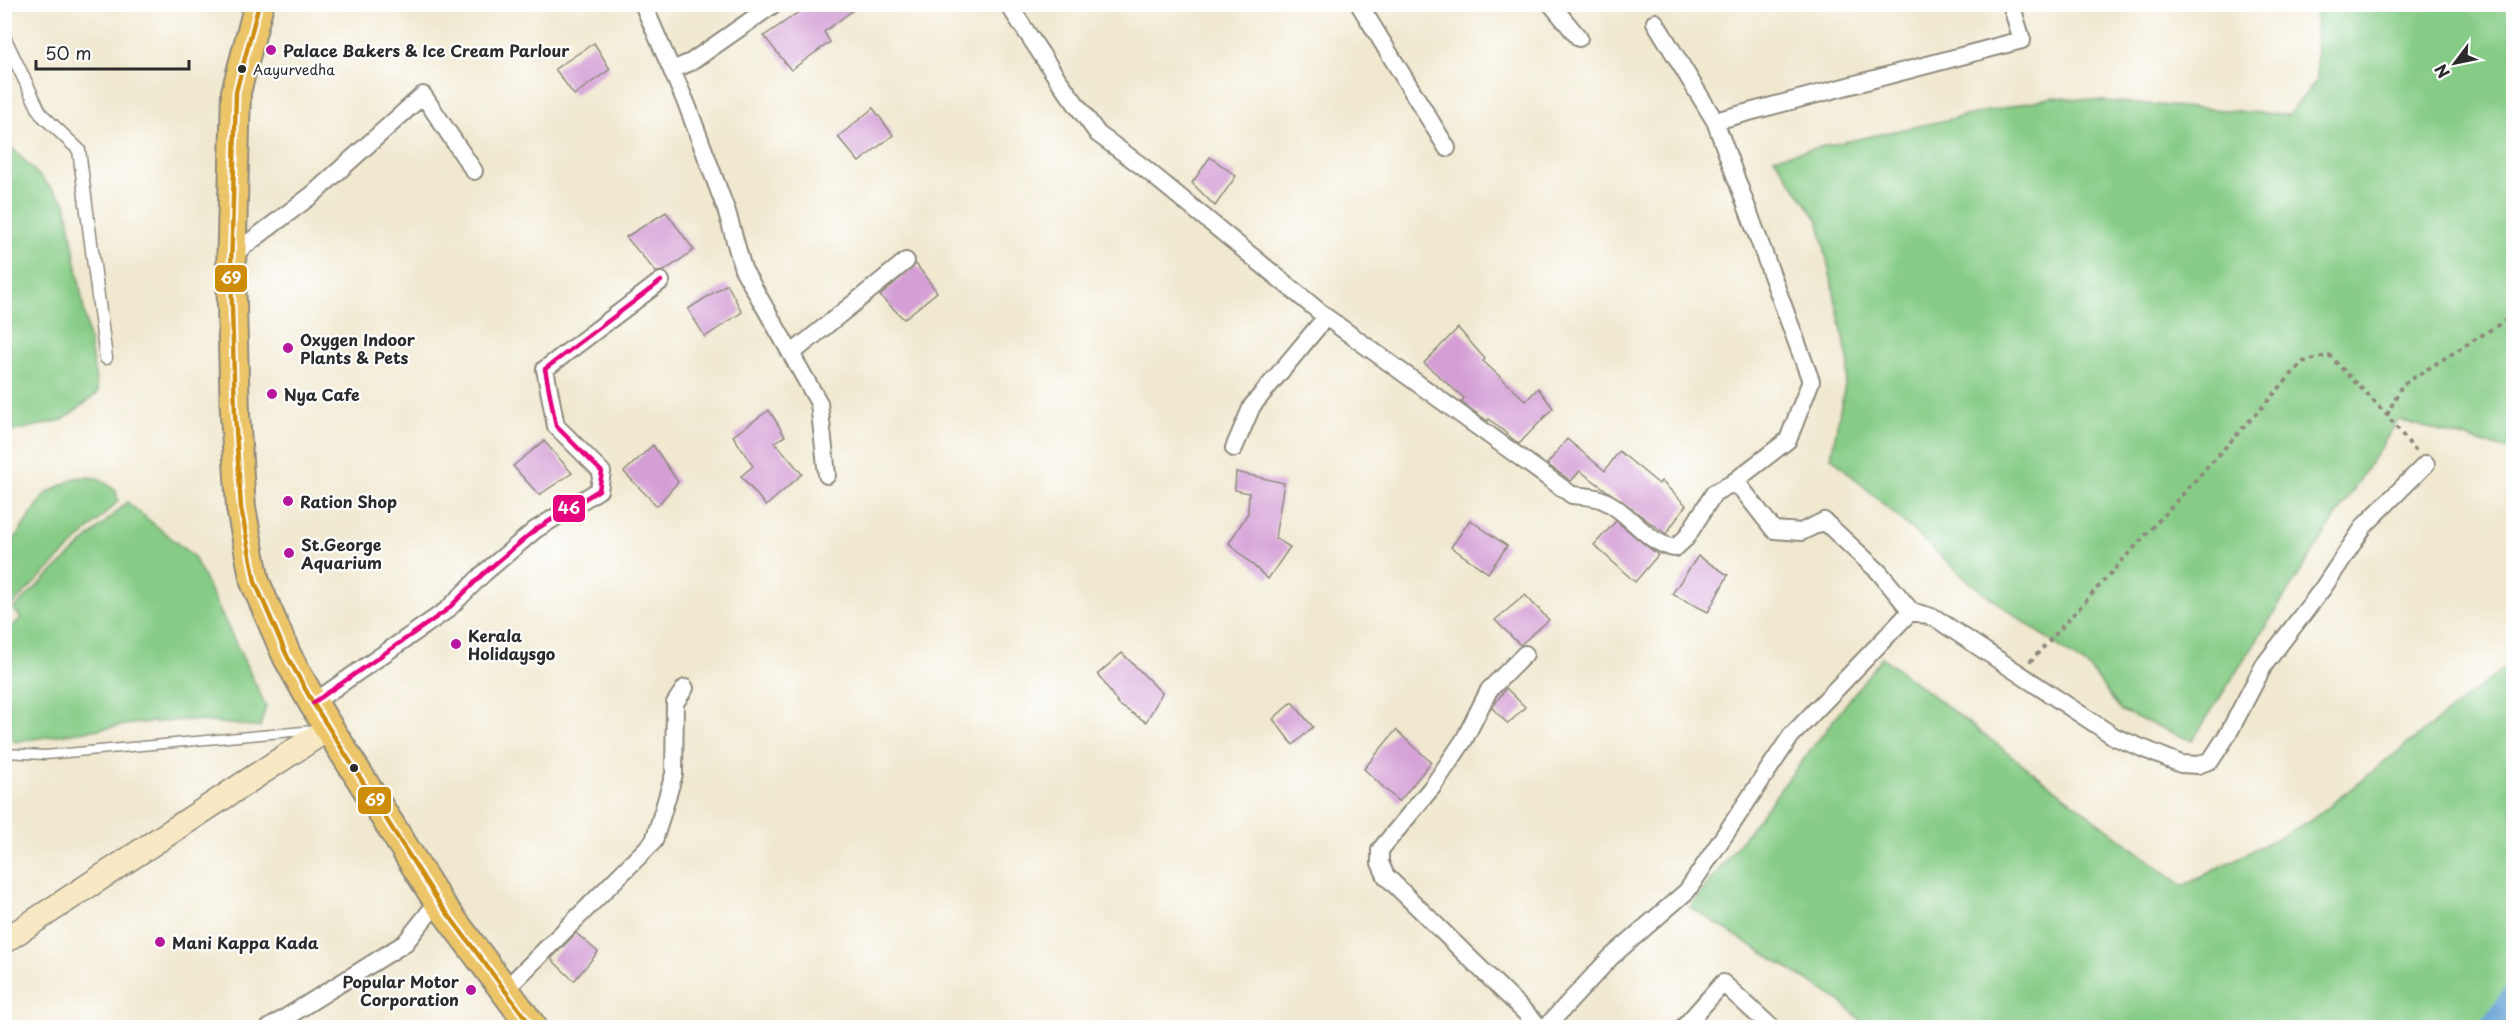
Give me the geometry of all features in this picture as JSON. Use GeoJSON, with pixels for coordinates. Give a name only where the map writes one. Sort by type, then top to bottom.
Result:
{"type":"FeatureCollection","features":[{"type":"Feature","properties":{"kind":"highway"},"geometry":{"type":"LineString","coordinates":[[257,5],[236,92],[231,256],[234,402],[241,508],[255,582],[287,656],[313,703],[438,901],[533,1028]]}},
{"type":"Feature","properties":{"kind":"main road"},"geometry":{"type":"LineString","coordinates":[[4,941],[329,728]]}},
{"type":"Feature","properties":{"kind":"street"},"geometry":{"type":"LineString","coordinates":[[643,4],[672,70],[726,212],[743,269],[819,403],[827,475]]}},
{"type":"Feature","properties":{"kind":"street"},"geometry":{"type":"LineString","coordinates":[[672,70],[691,62],[774,4]]}},
{"type":"Feature","properties":{"kind":"street"},"geometry":{"type":"LineString","coordinates":[[1008,4],[1056,78],[1098,134],[1143,167],[1326,317],[1572,495],[1601,499],[1630,518],[1662,546],[1675,548],[1686,538],[1714,493],[1731,484],[1788,440],[1811,381],[1715,121],[1655,22]]}},
{"type":"Feature","properties":{"kind":"street"},"geometry":{"type":"LineString","coordinates":[[1359,4],[1448,148]]}},
{"type":"Feature","properties":{"kind":"street"},"geometry":{"type":"LineString","coordinates":[[1551,4],[1579,38]]}},
{"type":"Feature","properties":{"kind":"street"},"geometry":{"type":"LineString","coordinates":[[1715,121],[2022,40],[2011,4]]}},
{"type":"Feature","properties":{"kind":"street"},"geometry":{"type":"LineString","coordinates":[[4,37],[40,114],[80,150],[106,358]]}},
{"type":"Feature","properties":{"kind":"street"},"geometry":{"type":"LineString","coordinates":[[231,256],[312,195],[423,95],[474,171]]}},
{"type":"Feature","properties":{"kind":"street"},"geometry":{"type":"LineString","coordinates":[[791,354],[906,261]]}},
{"type":"Feature","properties":{"kind":"street"},"geometry":{"type":"LineString","coordinates":[[313,703],[447,610],[483,574],[535,530],[599,490],[602,472],[556,426],[545,369],[661,280]]}},
{"type":"Feature","properties":{"kind":"street"},"geometry":{"type":"LineString","coordinates":[[1234,448],[1252,406],[1326,317]]}},
{"type":"Feature","properties":{"kind":"street"},"geometry":{"type":"LineString","coordinates":[[1731,484],[1741,488],[1774,530],[1801,532],[1824,521],[1879,572],[1911,611],[1935,618],[2115,737],[2181,764],[2198,765],[2211,760],[2228,734],[2264,665],[2323,588],[2365,525],[2426,464]]}},
{"type":"Feature","properties":{"kind":"street"},"geometry":{"type":"LineString","coordinates":[[1525,654],[1489,690],[1464,740],[1433,786],[1380,850],[1380,863],[1386,876],[1543,1028],[1611,957],[1687,891],[1791,736],[1911,611]]}},
{"type":"Feature","properties":{"kind":"street"},"geometry":{"type":"LineString","coordinates":[[504,991],[654,842],[674,774],[675,703],[685,688]]}},
{"type":"Feature","properties":{"kind":"street"},"geometry":{"type":"LineString","coordinates":[[269,1028],[405,943],[438,901]]}},
{"type":"Feature","properties":{"kind":"street"},"geometry":{"type":"LineString","coordinates":[[1683,1028],[1723,983],[1772,1028]]}},
{"type":"Feature","properties":{"kind":"lane"},"geometry":{"type":"LineString","coordinates":[[4,753],[45,755],[329,728]]}},
{"type":"Feature","properties":{"kind":"path"},"geometry":{"type":"LineString","coordinates":[[2387,415],[2402,385],[2514,315]]}},
{"type":"Feature","properties":{"kind":"path"},"geometry":{"type":"LineString","coordinates":[[2020,674],[2303,362],[2329,356],[2387,415],[2426,464]]}},
{"type":"Feature","properties":{"kind":"green space"},"geometry":{"type":"Polygon","coordinates":[[[2316,5],[2513,5],[2513,451],[2398,420],[2192,741],[2121,711],[2090,669],[1973,585],[1831,457],[1849,364],[1819,222],[1774,157],[2053,97],[2288,115],[2317,80],[2316,5]]]}},
{"type":"Feature","properties":{"kind":"green space"},"geometry":{"type":"Polygon","coordinates":[[[5,141],[66,203],[98,393],[63,420],[5,433],[5,141]]]}},
{"type":"Feature","properties":{"kind":"green space"},"geometry":{"type":"Polygon","coordinates":[[[75,478],[100,479],[116,491],[118,501],[10,607],[5,601],[5,553],[45,494],[75,478]]]}},
{"type":"Feature","properties":{"kind":"green space"},"geometry":{"type":"Polygon","coordinates":[[[127,502],[194,557],[266,706],[260,727],[190,720],[139,723],[14,742],[5,726],[5,633],[21,618],[13,609],[127,502]]]}},
{"type":"Feature","properties":{"kind":"green space"},"geometry":{"type":"Polygon","coordinates":[[[1882,657],[2183,886],[2310,821],[2513,661],[2513,1027],[1868,1027],[1839,1000],[1690,907],[1882,657]]]}},
{"type":"Feature","properties":{"kind":"building"},"geometry":{"type":"Polygon","coordinates":[[[811,4],[861,4],[824,32],[830,42],[791,70],[764,36],[811,4]]]}},
{"type":"Feature","properties":{"kind":"building"},"geometry":{"type":"Polygon","coordinates":[[[594,43],[610,69],[574,95],[555,69],[594,43]]]}},
{"type":"Feature","properties":{"kind":"building"},"geometry":{"type":"Polygon","coordinates":[[[873,108],[893,135],[859,162],[838,137],[873,108]]]}},
{"type":"Feature","properties":{"kind":"building"},"geometry":{"type":"Polygon","coordinates":[[[1210,157],[1236,176],[1215,206],[1192,183],[1210,157]]]}},
{"type":"Feature","properties":{"kind":"building"},"geometry":{"type":"Polygon","coordinates":[[[666,212],[694,250],[664,271],[656,272],[626,237],[666,212]]]}},
{"type":"Feature","properties":{"kind":"building"},"geometry":{"type":"Polygon","coordinates":[[[916,264],[937,292],[904,319],[880,296],[916,264]]]}},
{"type":"Feature","properties":{"kind":"building"},"geometry":{"type":"Polygon","coordinates":[[[727,284],[742,312],[705,337],[688,309],[727,284]]]}},
{"type":"Feature","properties":{"kind":"building"},"geometry":{"type":"Polygon","coordinates":[[[1458,328],[1485,359],[1483,361],[1526,401],[1538,388],[1553,408],[1519,444],[1489,419],[1488,421],[1461,402],[1464,398],[1424,363],[1458,328]]]}},
{"type":"Feature","properties":{"kind":"building"},"geometry":{"type":"Polygon","coordinates":[[[769,410],[785,436],[775,442],[802,474],[766,506],[741,476],[753,466],[733,436],[769,410]]]}},
{"type":"Feature","properties":{"kind":"building"},"geometry":{"type":"Polygon","coordinates":[[[1567,439],[1605,471],[1619,451],[1659,484],[1661,481],[1686,505],[1666,534],[1580,471],[1571,481],[1547,464],[1567,439]]]}},
{"type":"Feature","properties":{"kind":"building"},"geometry":{"type":"Polygon","coordinates":[[[544,441],[572,473],[539,495],[513,466],[544,441]]]}},
{"type":"Feature","properties":{"kind":"building"},"geometry":{"type":"Polygon","coordinates":[[[653,445],[678,482],[657,506],[624,472],[653,445]]]}},
{"type":"Feature","properties":{"kind":"building"},"geometry":{"type":"Polygon","coordinates":[[[1236,472],[1284,483],[1275,538],[1290,547],[1268,579],[1229,543],[1248,513],[1249,493],[1235,490],[1236,472]]]}},
{"type":"Feature","properties":{"kind":"building"},"geometry":{"type":"Polygon","coordinates":[[[1470,520],[1507,546],[1488,573],[1451,547],[1470,520]]]}},
{"type":"Feature","properties":{"kind":"building"},"geometry":{"type":"Polygon","coordinates":[[[1616,521],[1658,555],[1635,582],[1594,545],[1616,521]]]}},
{"type":"Feature","properties":{"kind":"building"},"geometry":{"type":"Polygon","coordinates":[[[1698,556],[1728,575],[1708,612],[1672,594],[1698,556]]]}},
{"type":"Feature","properties":{"kind":"building"},"geometry":{"type":"Polygon","coordinates":[[[1525,595],[1549,620],[1520,645],[1495,620],[1525,595]]]}},
{"type":"Feature","properties":{"kind":"building"},"geometry":{"type":"Polygon","coordinates":[[[1122,653],[1162,693],[1146,722],[1119,705],[1098,674],[1122,653]]]}},
{"type":"Feature","properties":{"kind":"building"},"geometry":{"type":"Polygon","coordinates":[[[1506,688],[1525,707],[1508,724],[1492,708],[1506,688]]]}},
{"type":"Feature","properties":{"kind":"building"},"geometry":{"type":"Polygon","coordinates":[[[1292,702],[1313,727],[1293,745],[1273,719],[1292,702]]]}},
{"type":"Feature","properties":{"kind":"building"},"geometry":{"type":"Polygon","coordinates":[[[1396,730],[1431,762],[1399,802],[1364,769],[1396,730]]]}},
{"type":"Feature","properties":{"kind":"building"},"geometry":{"type":"Polygon","coordinates":[[[576,933],[598,952],[574,981],[551,959],[576,933]]]}},
{"type":"Feature","properties":{"kind":"waterway"},"geometry":{"type":"LineString","coordinates":[[2490,1028],[2514,993]]}},
{"type":"Feature","properties":{"kind":"transit line","name":"69"},"geometry":{"type":"LineString","coordinates":[[259,4],[236,92],[231,271],[235,414],[241,508],[255,582],[287,656],[313,703],[438,901],[533,1028]]}},
{"type":"Feature","properties":{"kind":"transit line","name":"46"},"geometry":{"type":"LineString","coordinates":[[313,703],[447,610],[483,574],[535,530],[599,490],[602,472],[556,426],[545,369],[661,281]]}},
{"type":"Feature","properties":{"kind":"place","name":"Palace Bakers & Ice Cream Parlour"},"geometry":{"type":"Point","coordinates":[271,50]}},
{"type":"Feature","properties":{"kind":"place","name":"Aayurvedha"},"geometry":{"type":"Point","coordinates":[242,69]}},
{"type":"Feature","properties":{"kind":"place","name":"Oxygen Indoor Plants & Pets"},"geometry":{"type":"Point","coordinates":[288,348]}},
{"type":"Feature","properties":{"kind":"place","name":"Nya Cafe"},"geometry":{"type":"Point","coordinates":[272,394]}},
{"type":"Feature","properties":{"kind":"place","name":"Ration Shop"},"geometry":{"type":"Point","coordinates":[288,501]}},
{"type":"Feature","properties":{"kind":"place","name":"St.George Aquarium"},"geometry":{"type":"Point","coordinates":[289,553]}},
{"type":"Feature","properties":{"kind":"place","name":"Kerala Holidaysgo"},"geometry":{"type":"Point","coordinates":[456,644]}},
{"type":"Feature","properties":{"kind":"place","name":"Mani Kappa Kada"},"geometry":{"type":"Point","coordinates":[160,942]}},
{"type":"Feature","properties":{"kind":"place","name":"Popular Motor Corporation"},"geometry":{"type":"Point","coordinates":[471,990]}}]}
